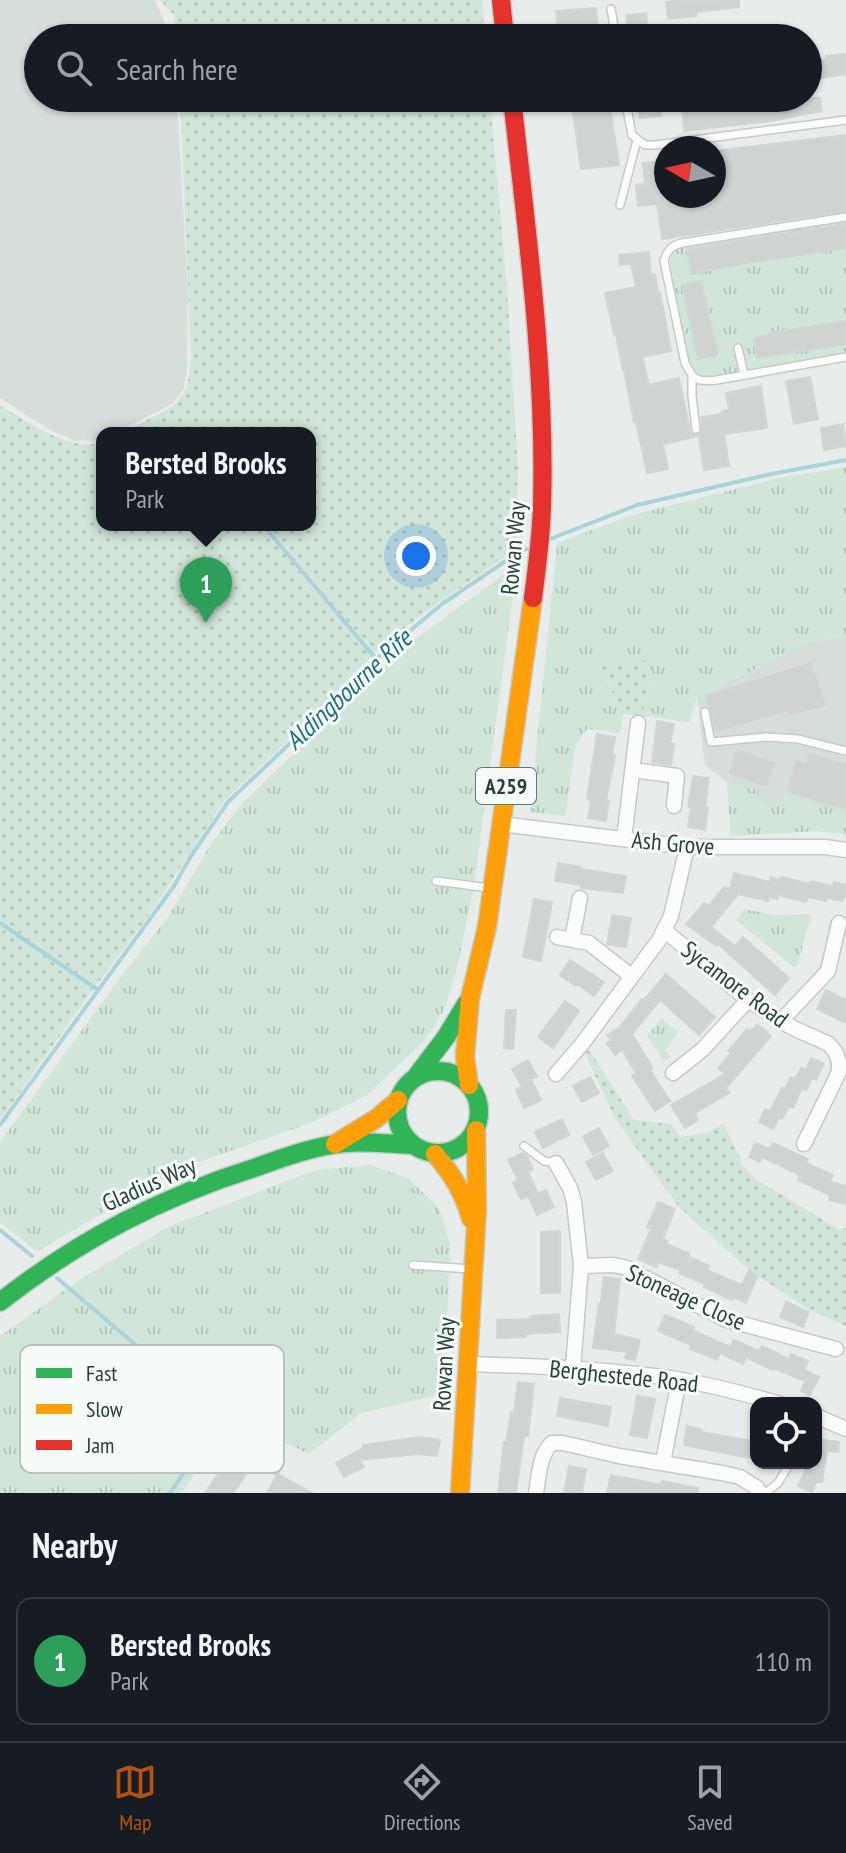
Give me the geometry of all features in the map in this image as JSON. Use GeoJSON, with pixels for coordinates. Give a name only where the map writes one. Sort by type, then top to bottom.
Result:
{"type":"FeatureCollection","features":[{"type":"Feature","properties":{"kind":"main road","name":"Rowan Way"},"geometry":{"type":"LineString","coordinates":[[469,1085],[465,1057],[470,998],[487,927],[519,704],[541,517],[536,314],[514,112]]}},
{"type":"Feature","properties":{"kind":"main road","name":"Rowan Way"},"geometry":{"type":"LineString","coordinates":[[415,1078],[470,998]]}},
{"type":"Feature","properties":{"kind":"main road"},"geometry":{"type":"LineString","coordinates":[[426,1072],[450,1072],[460,1077],[476,1095],[479,1106],[476,1130],[459,1148],[435,1154],[419,1150],[403,1136],[396,1112],[398,1100],[415,1078],[426,1072]]}},
{"type":"Feature","properties":{"kind":"main road","name":"Gladius Way"},"geometry":{"type":"LineString","coordinates":[[0,1302],[60,1257],[157,1203],[247,1169],[335,1144],[377,1118],[398,1100]]}},
{"type":"Feature","properties":{"kind":"main road","name":"Rowan Way"},"geometry":{"type":"LineString","coordinates":[[460,1493],[475,1238],[476,1130]]}},
{"type":"Feature","properties":{"kind":"main road","name":"Gladius Way"},"geometry":{"type":"LineString","coordinates":[[335,1144],[412,1145]]}},
{"type":"Feature","properties":{"kind":"main road","name":"Rowan Way"},"geometry":{"type":"LineString","coordinates":[[435,1154],[454,1176],[466,1198],[475,1238]]}},
{"type":"Feature","properties":{"kind":"street"},"geometry":{"type":"LineString","coordinates":[[624,839],[638,723]]}},
{"type":"Feature","properties":{"kind":"street"},"geometry":{"type":"LineString","coordinates":[[633,770],[677,776],[674,806]]}},
{"type":"Feature","properties":{"kind":"street","name":"Ash Grove"},"geometry":{"type":"LineString","coordinates":[[501,824],[687,847],[825,847],[846,850]]}},
{"type":"Feature","properties":{"kind":"street","name":"Sycamore Road"},"geometry":{"type":"LineString","coordinates":[[687,847],[671,916],[664,930],[748,1000],[791,1027],[829,1044],[836,1053],[843,1073],[804,1144]]}},
{"type":"Feature","properties":{"kind":"street"},"geometry":{"type":"LineString","coordinates":[[580,898],[564,938],[589,943],[631,976]]}},
{"type":"Feature","properties":{"kind":"street"},"geometry":{"type":"LineString","coordinates":[[781,1021],[828,971],[839,923]]}},
{"type":"Feature","properties":{"kind":"street"},"geometry":{"type":"LineString","coordinates":[[556,1074],[582,1044],[664,930]]}},
{"type":"Feature","properties":{"kind":"street"},"geometry":{"type":"LineString","coordinates":[[673,1073],[702,1050],[748,1000]]}},
{"type":"Feature","properties":{"kind":"street"},"geometry":{"type":"LineString","coordinates":[[556,1163],[574,1202],[581,1266],[573,1368]]}},
{"type":"Feature","properties":{"kind":"street","name":"Stoneage Close"},"geometry":{"type":"LineString","coordinates":[[581,1266],[627,1268],[724,1319],[836,1349]]}},
{"type":"Feature","properties":{"kind":"street","name":"Berghestede Road"},"geometry":{"type":"LineString","coordinates":[[468,1364],[573,1368],[679,1380],[755,1397]]}},
{"type":"Feature","properties":{"kind":"street"},"geometry":{"type":"LineString","coordinates":[[663,1462],[679,1380]]}},
{"type":"Feature","properties":{"kind":"street"},"geometry":{"type":"LineString","coordinates":[[822,1419],[846,1429]]}},
{"type":"Feature","properties":{"kind":"street"},"geometry":{"type":"LineString","coordinates":[[536,1493],[546,1449],[552,1443],[740,1477],[763,1493]]}},
{"type":"Feature","properties":{"kind":"lane"},"geometry":{"type":"LineString","coordinates":[[611,9],[614,24]]}},
{"type":"Feature","properties":{"kind":"lane"},"geometry":{"type":"LineString","coordinates":[[628,112],[632,135],[645,145],[846,120]]}},
{"type":"Feature","properties":{"kind":"lane"},"geometry":{"type":"LineString","coordinates":[[620,205],[637,140]]}},
{"type":"Feature","properties":{"kind":"lane"},"geometry":{"type":"LineString","coordinates":[[696,429],[692,377],[685,363],[666,274],[666,254],[672,246],[846,217]]}},
{"type":"Feature","properties":{"kind":"lane"},"geometry":{"type":"LineString","coordinates":[[738,348],[744,375]]}},
{"type":"Feature","properties":{"kind":"lane"},"geometry":{"type":"LineString","coordinates":[[692,377],[705,381],[846,357]]}},
{"type":"Feature","properties":{"kind":"lane"},"geometry":{"type":"LineString","coordinates":[[705,712],[711,742],[766,737],[798,739],[846,751]]}},
{"type":"Feature","properties":{"kind":"lane"},"geometry":{"type":"LineString","coordinates":[[436,881],[492,888]]}},
{"type":"Feature","properties":{"kind":"lane"},"geometry":{"type":"LineString","coordinates":[[524,1146],[544,1161],[556,1163]]}},
{"type":"Feature","properties":{"kind":"lane"},"geometry":{"type":"LineString","coordinates":[[413,1265],[473,1270]]}},
{"type":"Feature","properties":{"kind":"lane"},"geometry":{"type":"LineString","coordinates":[[763,1493],[778,1483],[786,1469]]}},
{"type":"Feature","properties":{"kind":"shaded area"},"geometry":{"type":"Polygon","coordinates":[[[0,0],[155,0],[165,24],[24,24],[24,112],[178,112],[188,295],[187,373],[183,390],[172,404],[127,427],[96,427],[96,440],[74,441],[0,398],[0,0]]]}},
{"type":"Feature","properties":{"kind":"shaded area"},"geometry":{"type":"Polygon","coordinates":[[[846,637],[846,834],[817,831],[731,836],[727,782],[705,765],[697,697],[808,643],[846,637]]]}},
{"type":"Feature","properties":{"kind":"green space"},"geometry":{"type":"Polygon","coordinates":[[[160,0],[482,0],[484,24],[175,24],[174,15],[160,0]]]}},
{"type":"Feature","properties":{"kind":"green space"},"geometry":{"type":"Polygon","coordinates":[[[181,112],[491,112],[507,288],[518,468],[516,550],[385,643],[225,800],[145,921],[0,1120],[0,405],[63,440],[96,443],[96,531],[316,531],[316,427],[134,427],[174,406],[187,388],[191,358],[181,112]]]}},
{"type":"Feature","properties":{"kind":"green space"},"geometry":{"type":"Polygon","coordinates":[[[846,221],[846,353],[711,378],[696,373],[690,364],[670,276],[669,264],[673,252],[684,246],[846,221]]]}},
{"type":"Feature","properties":{"kind":"green space"},"geometry":{"type":"Polygon","coordinates":[[[846,467],[846,637],[808,643],[697,697],[689,722],[642,716],[654,660],[600,668],[623,714],[620,733],[587,729],[576,744],[565,816],[530,812],[557,543],[632,515],[779,478],[846,467]]]}},
{"type":"Feature","properties":{"kind":"green space"},"geometry":{"type":"Polygon","coordinates":[[[517,565],[473,892],[446,1006],[426,1039],[367,1095],[313,1122],[173,1171],[37,1252],[0,1222],[0,1142],[168,917],[211,844],[243,802],[406,646],[517,565]]]}},
{"type":"Feature","properties":{"kind":"green space"},"geometry":{"type":"Polygon","coordinates":[[[655,659],[642,716],[623,714],[600,667],[655,659]]]}},
{"type":"Feature","properties":{"kind":"green space"},"geometry":{"type":"Polygon","coordinates":[[[727,782],[759,790],[757,801],[775,808],[782,793],[846,813],[846,834],[817,831],[731,836],[727,782]]]}},
{"type":"Feature","properties":{"kind":"green space"},"geometry":{"type":"Polygon","coordinates":[[[744,909],[774,915],[811,916],[795,967],[736,920],[744,909]]]}},
{"type":"Feature","properties":{"kind":"green space"},"geometry":{"type":"Polygon","coordinates":[[[661,1018],[678,1032],[665,1050],[670,1057],[664,1061],[648,1038],[661,1018]]]}},
{"type":"Feature","properties":{"kind":"green space"},"geometry":{"type":"Polygon","coordinates":[[[589,1050],[634,1120],[672,1124],[680,1137],[706,1133],[723,1124],[743,1166],[757,1180],[840,1230],[846,1228],[846,1326],[808,1309],[749,1270],[678,1206],[616,1120],[585,1054],[589,1050]]]}},
{"type":"Feature","properties":{"kind":"green space"},"geometry":{"type":"Polygon","coordinates":[[[371,1165],[409,1179],[440,1209],[450,1245],[439,1395],[361,1413],[309,1454],[284,1442],[284,1345],[20,1345],[20,1473],[195,1473],[182,1493],[0,1493],[0,1336],[82,1278],[168,1227],[315,1170],[371,1165]]]}},
{"type":"Feature","properties":{"kind":"building"},"geometry":{"type":"Polygon","coordinates":[[[739,0],[739,7],[668,19],[666,2],[739,0]]]}},
{"type":"Feature","properties":{"kind":"building"},"geometry":{"type":"Polygon","coordinates":[[[596,8],[598,24],[558,24],[556,11],[596,8]]]}},
{"type":"Feature","properties":{"kind":"building"},"geometry":{"type":"Polygon","coordinates":[[[646,13],[647,24],[627,24],[626,15],[646,13]]]}},
{"type":"Feature","properties":{"kind":"building"},"geometry":{"type":"Polygon","coordinates":[[[846,54],[846,74],[822,78],[822,60],[826,60],[826,56],[846,54]]]}},
{"type":"Feature","properties":{"kind":"building"},"geometry":{"type":"Polygon","coordinates":[[[573,112],[611,112],[619,165],[581,169],[573,112]]]}},
{"type":"Feature","properties":{"kind":"building"},"geometry":{"type":"Polygon","coordinates":[[[639,112],[661,112],[661,116],[640,118],[639,112]]]}},
{"type":"Feature","properties":{"kind":"building"},"geometry":{"type":"Polygon","coordinates":[[[682,112],[817,112],[771,121],[684,131],[682,112]]]}},
{"type":"Feature","properties":{"kind":"building"},"geometry":{"type":"Polygon","coordinates":[[[846,135],[846,211],[662,239],[658,208],[726,208],[726,150],[846,135]]]}},
{"type":"Feature","properties":{"kind":"building"},"geometry":{"type":"Polygon","coordinates":[[[654,162],[654,204],[638,206],[636,185],[645,184],[643,163],[654,162]]]}},
{"type":"Feature","properties":{"kind":"building"},"geometry":{"type":"Polygon","coordinates":[[[846,224],[846,248],[691,274],[687,249],[846,224]]]}},
{"type":"Feature","properties":{"kind":"building"},"geometry":{"type":"Polygon","coordinates":[[[649,252],[651,275],[655,274],[660,292],[671,351],[642,357],[649,385],[679,378],[690,431],[696,435],[702,431],[701,417],[729,410],[726,393],[761,386],[767,428],[724,434],[729,466],[704,470],[699,436],[663,444],[668,469],[647,473],[605,293],[636,287],[631,264],[620,265],[619,255],[649,252]]]}},
{"type":"Feature","properties":{"kind":"building"},"geometry":{"type":"Polygon","coordinates":[[[701,281],[718,355],[698,359],[682,285],[701,281]]]}},
{"type":"Feature","properties":{"kind":"building"},"geometry":{"type":"Polygon","coordinates":[[[846,321],[846,344],[757,358],[753,338],[846,321]]]}},
{"type":"Feature","properties":{"kind":"building"},"geometry":{"type":"Polygon","coordinates":[[[810,377],[818,419],[794,424],[786,381],[810,377]]]}},
{"type":"Feature","properties":{"kind":"building"},"geometry":{"type":"Polygon","coordinates":[[[843,424],[846,446],[824,450],[821,428],[843,424]]]}},
{"type":"Feature","properties":{"kind":"building"},"geometry":{"type":"Polygon","coordinates":[[[811,663],[825,705],[789,715],[788,710],[717,731],[706,696],[811,663]]]}},
{"type":"Feature","properties":{"kind":"building"},"geometry":{"type":"Polygon","coordinates":[[[657,721],[674,724],[670,744],[674,744],[671,765],[652,762],[657,721]]]}},
{"type":"Feature","properties":{"kind":"building"},"geometry":{"type":"Polygon","coordinates":[[[597,734],[615,737],[606,821],[588,818],[591,800],[587,799],[597,734]]]}},
{"type":"Feature","properties":{"kind":"building"},"geometry":{"type":"Polygon","coordinates":[[[737,750],[774,763],[766,786],[729,773],[737,750]]]}},
{"type":"Feature","properties":{"kind":"building"},"geometry":{"type":"Polygon","coordinates":[[[810,754],[846,765],[846,809],[788,791],[796,762],[806,765],[810,754]]]}},
{"type":"Feature","properties":{"kind":"building"},"geometry":{"type":"Polygon","coordinates":[[[693,776],[709,778],[705,830],[688,827],[693,776]]]}},
{"type":"Feature","properties":{"kind":"building"},"geometry":{"type":"Polygon","coordinates":[[[558,863],[626,876],[623,893],[555,881],[558,863]]]}},
{"type":"Feature","properties":{"kind":"building"},"geometry":{"type":"Polygon","coordinates":[[[734,873],[770,882],[771,877],[781,880],[781,877],[811,884],[811,881],[833,886],[834,882],[846,885],[846,898],[843,897],[842,901],[808,897],[806,902],[778,895],[777,899],[769,897],[768,901],[738,894],[711,927],[735,946],[743,937],[789,978],[775,995],[718,944],[716,946],[686,924],[704,903],[709,906],[724,887],[730,889],[734,873]]]}},
{"type":"Feature","properties":{"kind":"building"},"geometry":{"type":"Polygon","coordinates":[[[534,899],[552,902],[541,961],[523,957],[534,899]]]}},
{"type":"Feature","properties":{"kind":"building"},"geometry":{"type":"Polygon","coordinates":[[[612,915],[631,918],[626,947],[607,944],[612,915]]]}},
{"type":"Feature","properties":{"kind":"building"},"geometry":{"type":"Polygon","coordinates":[[[570,960],[604,982],[594,996],[560,975],[570,960]]]}},
{"type":"Feature","properties":{"kind":"building"},"geometry":{"type":"Polygon","coordinates":[[[666,974],[715,1017],[699,1035],[660,1000],[632,1034],[670,1101],[655,1111],[632,1076],[636,1073],[622,1050],[615,1055],[607,1043],[611,1040],[607,1035],[619,1028],[666,974]]]}},
{"type":"Feature","properties":{"kind":"building"},"geometry":{"type":"Polygon","coordinates":[[[826,990],[846,1000],[846,1023],[817,1009],[826,990]]]}},
{"type":"Feature","properties":{"kind":"building"},"geometry":{"type":"Polygon","coordinates":[[[565,1001],[579,1011],[553,1048],[538,1037],[565,1001]]]}},
{"type":"Feature","properties":{"kind":"building"},"geometry":{"type":"Polygon","coordinates":[[[506,1010],[516,1010],[513,1049],[504,1048],[506,1010]]]}},
{"type":"Feature","properties":{"kind":"building"},"geometry":{"type":"Polygon","coordinates":[[[757,1024],[771,1036],[726,1088],[729,1093],[695,1113],[698,1120],[685,1128],[671,1105],[725,1074],[718,1068],[731,1053],[728,1051],[747,1029],[751,1031],[757,1024]]]}},
{"type":"Feature","properties":{"kind":"building"},"geometry":{"type":"Polygon","coordinates":[[[811,1058],[824,1064],[816,1080],[812,1078],[806,1090],[802,1088],[793,1108],[789,1106],[773,1129],[759,1122],[765,1109],[770,1111],[791,1077],[795,1079],[801,1068],[806,1070],[811,1058]]]}},
{"type":"Feature","properties":{"kind":"building"},"geometry":{"type":"Polygon","coordinates":[[[528,1060],[537,1076],[531,1079],[541,1100],[524,1108],[516,1090],[522,1087],[512,1069],[528,1060]]]}},
{"type":"Feature","properties":{"kind":"building"},"geometry":{"type":"Polygon","coordinates":[[[590,1077],[599,1093],[582,1102],[573,1086],[590,1077]]]}},
{"type":"Feature","properties":{"kind":"building"},"geometry":{"type":"Polygon","coordinates":[[[562,1119],[569,1135],[543,1148],[535,1132],[562,1119]]]}},
{"type":"Feature","properties":{"kind":"building"},"geometry":{"type":"Polygon","coordinates":[[[599,1128],[609,1146],[593,1155],[583,1137],[599,1128]]]}},
{"type":"Feature","properties":{"kind":"building"},"geometry":{"type":"Polygon","coordinates":[[[755,1143],[770,1149],[773,1143],[833,1175],[830,1182],[846,1186],[846,1204],[829,1200],[830,1195],[798,1180],[800,1175],[762,1157],[760,1162],[749,1157],[755,1143]]]}},
{"type":"Feature","properties":{"kind":"building"},"geometry":{"type":"Polygon","coordinates":[[[522,1153],[527,1156],[533,1169],[528,1172],[538,1194],[546,1190],[554,1207],[537,1215],[528,1196],[521,1199],[513,1183],[518,1180],[508,1160],[522,1153]]]}},
{"type":"Feature","properties":{"kind":"building"},"geometry":{"type":"Polygon","coordinates":[[[603,1153],[613,1171],[596,1180],[586,1162],[603,1153]]]}},
{"type":"Feature","properties":{"kind":"building"},"geometry":{"type":"Polygon","coordinates":[[[658,1202],[675,1209],[663,1239],[668,1241],[666,1244],[689,1253],[688,1256],[709,1266],[707,1270],[742,1285],[749,1270],[757,1277],[746,1303],[704,1287],[705,1284],[679,1273],[681,1270],[658,1262],[656,1267],[638,1259],[658,1202]]]}},
{"type":"Feature","properties":{"kind":"building"},"geometry":{"type":"Polygon","coordinates":[[[560,1231],[560,1293],[541,1293],[541,1232],[560,1231]]]}},
{"type":"Feature","properties":{"kind":"building"},"geometry":{"type":"Polygon","coordinates":[[[603,1277],[620,1279],[614,1334],[640,1340],[635,1360],[625,1358],[627,1352],[593,1348],[603,1277]]]}},
{"type":"Feature","properties":{"kind":"building"},"geometry":{"type":"Polygon","coordinates":[[[786,1302],[809,1312],[803,1327],[780,1317],[786,1302]]]}},
{"type":"Feature","properties":{"kind":"building"},"geometry":{"type":"Polygon","coordinates":[[[559,1314],[560,1332],[497,1338],[497,1320],[559,1314]]]}},
{"type":"Feature","properties":{"kind":"building"},"geometry":{"type":"Polygon","coordinates":[[[665,1315],[730,1347],[734,1340],[759,1351],[762,1346],[789,1359],[791,1354],[808,1361],[804,1370],[819,1377],[810,1395],[801,1391],[805,1381],[746,1357],[743,1364],[720,1353],[717,1360],[658,1331],[665,1315]]]}},
{"type":"Feature","properties":{"kind":"building"},"geometry":{"type":"Polygon","coordinates":[[[518,1382],[534,1384],[528,1436],[524,1436],[516,1493],[498,1493],[504,1442],[511,1412],[514,1413],[518,1382]]]}},
{"type":"Feature","properties":{"kind":"building"},"geometry":{"type":"Polygon","coordinates":[[[637,1396],[655,1399],[647,1438],[630,1435],[637,1396]]]}},
{"type":"Feature","properties":{"kind":"building"},"geometry":{"type":"Polygon","coordinates":[[[560,1398],[611,1407],[608,1426],[557,1416],[560,1398]]]}},
{"type":"Feature","properties":{"kind":"building"},"geometry":{"type":"Polygon","coordinates":[[[687,1426],[701,1429],[701,1432],[750,1440],[750,1458],[684,1445],[687,1426]]]}},
{"type":"Feature","properties":{"kind":"building"},"geometry":{"type":"Polygon","coordinates":[[[420,1437],[440,1440],[437,1456],[417,1454],[360,1460],[364,1467],[344,1477],[336,1463],[363,1448],[363,1445],[420,1437]]]}},
{"type":"Feature","properties":{"kind":"building"},"geometry":{"type":"Polygon","coordinates":[[[822,1440],[839,1442],[838,1452],[827,1451],[822,1482],[816,1482],[812,1492],[798,1486],[806,1469],[822,1469],[822,1440]]]}},
{"type":"Feature","properties":{"kind":"building"},"geometry":{"type":"Polygon","coordinates":[[[569,1466],[586,1469],[582,1493],[564,1493],[569,1466]]]}},
{"type":"Feature","properties":{"kind":"building"},"geometry":{"type":"Polygon","coordinates":[[[222,1473],[247,1473],[233,1493],[205,1493],[217,1475],[219,1477],[222,1473]]]}},
{"type":"Feature","properties":{"kind":"building"},"geometry":{"type":"Polygon","coordinates":[[[274,1473],[312,1493],[267,1493],[277,1475],[274,1473]]]}},
{"type":"Feature","properties":{"kind":"building"},"geometry":{"type":"Polygon","coordinates":[[[611,1475],[698,1488],[698,1493],[607,1493],[611,1475]]]}},
{"type":"Feature","properties":{"kind":"waterway","name":"Aldingbourne Rife"},"geometry":{"type":"LineString","coordinates":[[550,539],[637,505],[846,460]]}},
{"type":"Feature","properties":{"kind":"waterway"},"geometry":{"type":"LineString","coordinates":[[268,531],[376,659]]}},
{"type":"Feature","properties":{"kind":"waterway","name":"Aldingbourne Rife"},"geometry":{"type":"LineString","coordinates":[[0,1125],[174,886],[228,802],[362,671],[442,604],[527,549]]}},
{"type":"Feature","properties":{"kind":"waterway"},"geometry":{"type":"LineString","coordinates":[[0,923],[98,990]]}},
{"type":"Feature","properties":{"kind":"waterway"},"geometry":{"type":"LineString","coordinates":[[0,1230],[32,1256]]}},
{"type":"Feature","properties":{"kind":"waterway"},"geometry":{"type":"LineString","coordinates":[[57,1278],[136,1345]]}},
{"type":"Feature","properties":{"kind":"waterway"},"geometry":{"type":"LineString","coordinates":[[170,1493],[184,1473]]}},
{"type":"Feature","properties":{"kind":"traffic: fast"},"geometry":{"type":"LineString","coordinates":[[415,1078],[466,1004]]}},
{"type":"Feature","properties":{"kind":"traffic: fast"},"geometry":{"type":"LineString","coordinates":[[430,1071],[446,1071],[461,1078],[472,1089],[479,1112],[476,1128],[467,1141],[446,1153],[430,1153],[415,1146],[404,1135],[397,1120],[397,1104],[404,1089],[415,1078],[430,1071]]}},
{"type":"Feature","properties":{"kind":"traffic: fast"},"geometry":{"type":"LineString","coordinates":[[0,1302],[91,1240],[187,1192],[300,1152],[334,1144],[412,1145]]}},
{"type":"Feature","properties":{"kind":"traffic: slow"},"geometry":{"type":"LineString","coordinates":[[469,1085],[465,1057],[470,998],[487,927],[533,598]]}},
{"type":"Feature","properties":{"kind":"traffic: slow"},"geometry":{"type":"LineString","coordinates":[[335,1144],[377,1118],[398,1100]]}},
{"type":"Feature","properties":{"kind":"traffic: slow"},"geometry":{"type":"LineString","coordinates":[[460,1493],[477,1210],[476,1130]]}},
{"type":"Feature","properties":{"kind":"traffic: slow"},"geometry":{"type":"LineString","coordinates":[[435,1154],[457,1184],[471,1219]]}},
{"type":"Feature","properties":{"kind":"traffic: jam"},"geometry":{"type":"LineString","coordinates":[[501,0],[504,24]]}},
{"type":"Feature","properties":{"kind":"traffic: jam"},"geometry":{"type":"LineString","coordinates":[[514,112],[534,302],[541,404],[542,507],[533,598]]}},
{"type":"Feature","properties":{"kind":"place","name":"Bersted Brooks"},"geometry":{"type":"Point","coordinates":[206,623]}}]}
